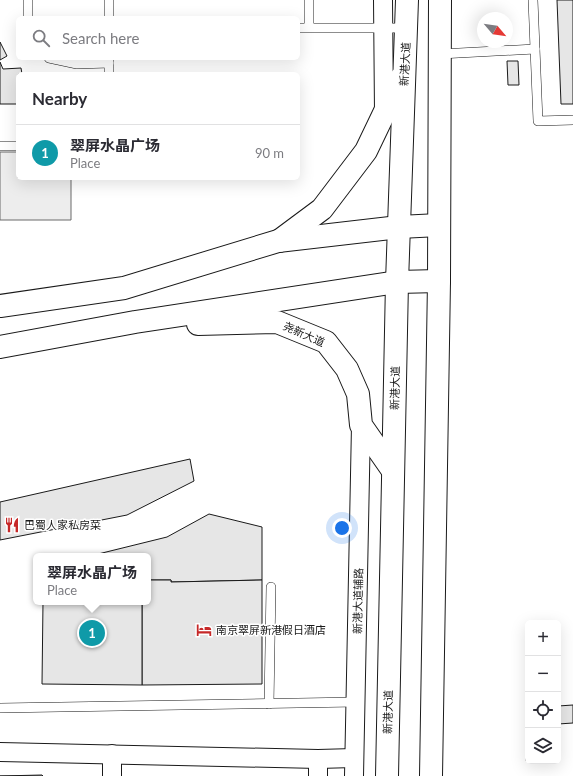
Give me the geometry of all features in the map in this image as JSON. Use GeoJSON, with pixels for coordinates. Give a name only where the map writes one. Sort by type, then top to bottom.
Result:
{"type":"FeatureCollection","features":[{"type":"Feature","properties":{"kind":"main road","name":"新港大道"},"geometry":{"type":"LineString","coordinates":[[387,776],[397,282],[407,0]]}},
{"type":"Feature","properties":{"kind":"main road"},"geometry":{"type":"LineString","coordinates":[[432,776],[439,281],[440,0]]}},
{"type":"Feature","properties":{"kind":"main road"},"geometry":{"type":"LineString","coordinates":[[278,241],[322,209],[366,151],[405,70]]}},
{"type":"Feature","properties":{"kind":"main road"},"geometry":{"type":"LineString","coordinates":[[0,306],[124,288],[278,241],[399,227],[439,225]]}},
{"type":"Feature","properties":{"kind":"main road","name":"尧新大道"},"geometry":{"type":"LineString","coordinates":[[0,347],[135,322],[397,282],[439,281]]}},
{"type":"Feature","properties":{"kind":"main road","name":"尧新大道"},"geometry":{"type":"LineString","coordinates":[[135,322],[193,324],[277,322],[326,342],[347,369],[358,394],[361,425],[393,471]]}},
{"type":"Feature","properties":{"kind":"street"},"geometry":{"type":"LineString","coordinates":[[383,0],[384,114]]}},
{"type":"Feature","properties":{"kind":"street","name":"新港大道辅路"},"geometry":{"type":"LineString","coordinates":[[354,776],[361,425]]}},
{"type":"Feature","properties":{"kind":"street"},"geometry":{"type":"LineString","coordinates":[[0,752],[112,754],[318,768],[354,758]]}},
{"type":"Feature","properties":{"kind":"street"},"geometry":{"type":"LineString","coordinates":[[112,754],[112,776]]}},
{"type":"Feature","properties":{"kind":"lane"},"geometry":{"type":"LineString","coordinates":[[28,0],[28,16]]}},
{"type":"Feature","properties":{"kind":"lane"},"geometry":{"type":"LineString","coordinates":[[109,0],[109,16]]}},
{"type":"Feature","properties":{"kind":"lane"},"geometry":{"type":"LineString","coordinates":[[309,0],[309,28]]}},
{"type":"Feature","properties":{"kind":"lane"},"geometry":{"type":"LineString","coordinates":[[533,0],[538,121],[573,120]]}},
{"type":"Feature","properties":{"kind":"lane"},"geometry":{"type":"LineString","coordinates":[[300,28],[407,28]]}},
{"type":"Feature","properties":{"kind":"lane"},"geometry":{"type":"LineString","coordinates":[[440,54],[535,49]]}},
{"type":"Feature","properties":{"kind":"lane"},"geometry":{"type":"LineString","coordinates":[[59,60],[77,64],[109,61],[109,72]]}},
{"type":"Feature","properties":{"kind":"lane"},"geometry":{"type":"LineString","coordinates":[[0,146],[16,146]]}},
{"type":"Feature","properties":{"kind":"lane"},"geometry":{"type":"LineString","coordinates":[[269,704],[271,587]]}},
{"type":"Feature","properties":{"kind":"lane"},"geometry":{"type":"LineString","coordinates":[[0,708],[356,702]]}},
{"type":"Feature","properties":{"kind":"shaded area"},"geometry":{"type":"Polygon","coordinates":[[[0,152],[16,152],[16,180],[71,180],[71,220],[0,220],[0,152]]]}},
{"type":"Feature","properties":{"kind":"building"},"geometry":{"type":"Polygon","coordinates":[[[557,0],[573,0],[573,104],[561,104],[557,0]]]}},
{"type":"Feature","properties":{"kind":"building"},"geometry":{"type":"Polygon","coordinates":[[[0,42],[7,56],[0,60],[0,42]]]}},
{"type":"Feature","properties":{"kind":"building"},"geometry":{"type":"Polygon","coordinates":[[[507,61],[518,61],[519,85],[508,85],[507,61]]]}},
{"type":"Feature","properties":{"kind":"building"},"geometry":{"type":"Polygon","coordinates":[[[0,62],[3,69],[21,68],[22,72],[16,72],[16,104],[0,104],[0,62]]]}},
{"type":"Feature","properties":{"kind":"building"},"geometry":{"type":"Polygon","coordinates":[[[190,459],[194,481],[127,515],[0,540],[0,502],[190,459]]]}},
{"type":"Feature","properties":{"kind":"building"},"geometry":{"type":"Polygon","coordinates":[[[209,514],[262,527],[262,580],[171,582],[171,580],[151,580],[151,553],[102,553],[167,537],[209,514]]]}},
{"type":"Feature","properties":{"kind":"building"},"geometry":{"type":"Polygon","coordinates":[[[151,580],[171,580],[171,582],[262,580],[262,684],[142,685],[142,605],[151,605],[151,580]]]}},
{"type":"Feature","properties":{"kind":"building"},"geometry":{"type":"Polygon","coordinates":[[[43,605],[142,605],[142,685],[42,684],[43,605]]]}},
{"type":"Feature","properties":{"kind":"building"},"geometry":{"type":"Polygon","coordinates":[[[573,705],[573,723],[561,724],[561,706],[573,705]]]}},
{"type":"Feature","properties":{"kind":"building"},"geometry":{"type":"Polygon","coordinates":[[[42,775],[43,776],[0,776],[42,775]]]}},
{"type":"Feature","properties":{"kind":"place","name":"巴蜀人家私房菜"},"geometry":{"type":"Point","coordinates":[12,525]}},
{"type":"Feature","properties":{"kind":"place","name":"南京翠屏新港假日酒店"},"geometry":{"type":"Point","coordinates":[204,630]}},
{"type":"Feature","properties":{"kind":"place","name":"翠屏水晶广场"},"geometry":{"type":"Point","coordinates":[92,633]}}]}
